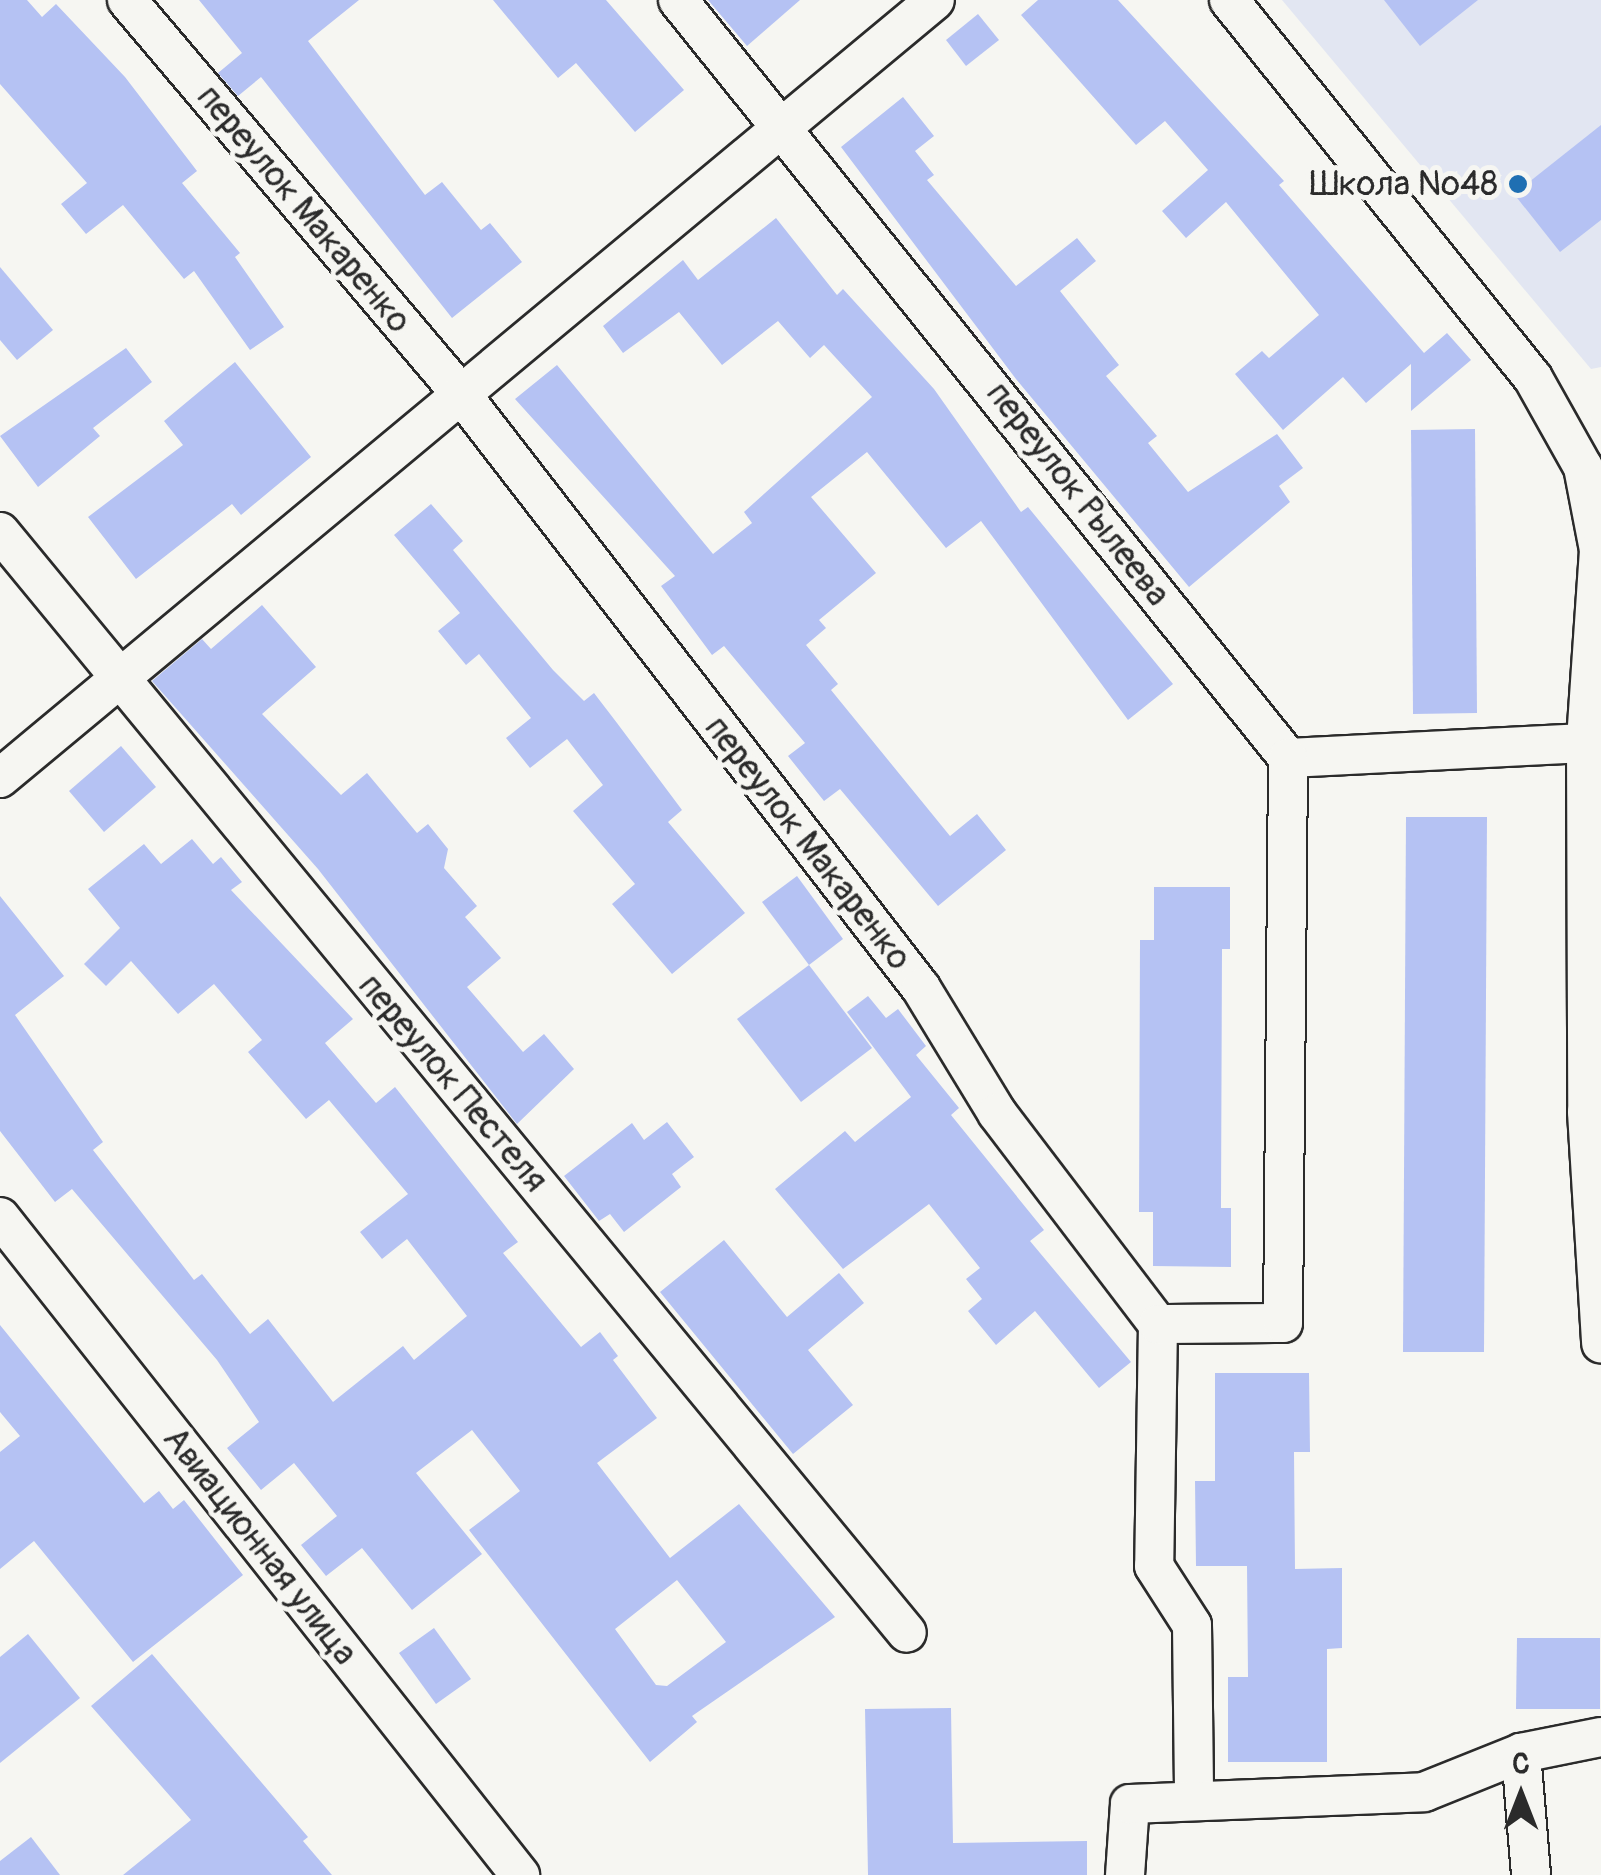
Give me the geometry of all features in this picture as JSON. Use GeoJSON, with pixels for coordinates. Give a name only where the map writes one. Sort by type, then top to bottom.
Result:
{"type":"FeatureCollection","features":[{"type":"Feature","properties":{"kind":"street","name":"переулок Макаренко"},"geometry":{"type":"LineString","coordinates":[[128,0],[462,394],[921,988],[997,1113],[1158,1324]]}},
{"type":"Feature","properties":{"kind":"street","name":"переулок Рылеева"},"geometry":{"type":"LineString","coordinates":[[678,0],[785,125],[1288,758]]}},
{"type":"Feature","properties":{"kind":"street"},"geometry":{"type":"LineString","coordinates":[[0,778],[935,0]]}},
{"type":"Feature","properties":{"kind":"street"},"geometry":{"type":"LineString","coordinates":[[1229,0],[1533,378],[1582,467],[1600,549],[1586,743],[1601,1344]]}},
{"type":"Feature","properties":{"kind":"street","name":"переулок Пестеля"},"geometry":{"type":"LineString","coordinates":[[0,532],[906,1633]]}},
{"type":"Feature","properties":{"kind":"street"},"geometry":{"type":"LineString","coordinates":[[1194,1802],[1192,1625],[1154,1566],[1158,1324],[1283,1323],[1288,758],[1586,743]]}},
{"type":"Feature","properties":{"kind":"street","name":"Авиационная улица"},"geometry":{"type":"LineString","coordinates":[[0,1217],[520,1875]]}},
{"type":"Feature","properties":{"kind":"street"},"geometry":{"type":"LineString","coordinates":[[1125,1875],[1130,1804],[1424,1792],[1522,1753],[1601,1738]]}},
{"type":"Feature","properties":{"kind":"street"},"geometry":{"type":"LineString","coordinates":[[1522,1753],[1531,1875]]}},
{"type":"Feature","properties":{"kind":"shaded area","name":"Школа №48"},"geometry":{"type":"Polygon","coordinates":[[[1282,0],[1601,0],[1601,367],[1591,369],[1282,0]]]}},
{"type":"Feature","properties":{"kind":"building"},"geometry":{"type":"Polygon","coordinates":[[[0,0],[27,0],[42,17],[56,4],[125,77],[197,171],[182,183],[240,253],[235,257],[284,327],[250,350],[194,271],[184,279],[123,205],[86,234],[61,204],[87,183],[0,84],[0,0]]]}},
{"type":"Feature","properties":{"kind":"building"},"geometry":{"type":"Polygon","coordinates":[[[199,0],[359,0],[308,41],[425,195],[442,182],[481,230],[490,223],[522,262],[452,318],[261,77],[238,96],[218,73],[242,53],[199,0]]]}},
{"type":"Feature","properties":{"kind":"building"},"geometry":{"type":"Polygon","coordinates":[[[493,0],[606,0],[684,90],[635,132],[576,63],[558,78],[493,0]]]}},
{"type":"Feature","properties":{"kind":"building"},"geometry":{"type":"Polygon","coordinates":[[[708,0],[800,0],[747,46],[708,0]]]}},
{"type":"Feature","properties":{"kind":"building"},"geometry":{"type":"Polygon","coordinates":[[[1038,0],[1118,0],[1284,181],[1279,185],[1424,353],[1447,333],[1471,360],[1411,411],[1411,364],[1366,403],[1343,377],[1283,430],[1235,374],[1262,351],[1269,358],[1319,315],[1226,202],[1186,238],[1162,211],[1208,170],[1165,121],[1136,145],[1021,15],[1038,0]]]}},
{"type":"Feature","properties":{"kind":"building"},"geometry":{"type":"Polygon","coordinates":[[[1384,0],[1478,0],[1420,46],[1384,0]]]}},
{"type":"Feature","properties":{"kind":"building"},"geometry":{"type":"Polygon","coordinates":[[[978,14],[999,40],[966,66],[946,40],[978,14]]]}},
{"type":"Feature","properties":{"kind":"building"},"geometry":{"type":"Polygon","coordinates":[[[903,97],[934,136],[915,151],[934,175],[927,180],[1016,286],[1077,238],[1096,261],[1060,291],[1119,365],[1106,376],[1157,436],[1148,443],[1188,492],[1277,434],[1303,468],[1279,486],[1290,502],[1189,587],[1016,379],[841,147],[903,97]]]}},
{"type":"Feature","properties":{"kind":"building"},"geometry":{"type":"Polygon","coordinates":[[[1601,125],[1601,220],[1560,252],[1514,194],[1601,125]]]}},
{"type":"Feature","properties":{"kind":"building"},"geometry":{"type":"Polygon","coordinates":[[[776,218],[837,295],[843,289],[934,389],[1021,512],[1028,507],[1173,684],[1128,720],[981,521],[946,548],[867,452],[811,497],[876,573],[819,620],[826,628],[806,645],[838,684],[831,690],[950,836],[977,814],[1006,850],[938,906],[840,789],[824,801],[788,756],[805,743],[724,646],[712,655],[661,586],[675,576],[515,399],[557,365],[713,554],[752,523],[744,512],[872,397],[824,345],[810,358],[778,321],[722,365],[679,312],[623,353],[603,326],[683,260],[698,280],[776,218]]]}},
{"type":"Feature","properties":{"kind":"building"},"geometry":{"type":"Polygon","coordinates":[[[0,267],[53,330],[17,360],[0,340],[0,267]]]}},
{"type":"Feature","properties":{"kind":"building"},"geometry":{"type":"Polygon","coordinates":[[[126,348],[152,382],[93,428],[100,436],[38,487],[0,436],[126,348]]]}},
{"type":"Feature","properties":{"kind":"building"},"geometry":{"type":"Polygon","coordinates":[[[235,362],[311,457],[241,515],[232,504],[136,579],[88,517],[183,445],[164,421],[235,362]]]}},
{"type":"Feature","properties":{"kind":"building"},"geometry":{"type":"Polygon","coordinates":[[[1475,429],[1477,713],[1413,714],[1411,430],[1475,429]]]}},
{"type":"Feature","properties":{"kind":"building"},"geometry":{"type":"Polygon","coordinates":[[[431,504],[463,541],[453,550],[553,670],[584,701],[594,693],[682,810],[668,822],[745,913],[672,974],[612,904],[635,884],[573,811],[603,785],[567,739],[530,768],[506,738],[531,718],[479,654],[466,665],[438,631],[460,613],[394,535],[431,504]]]}},
{"type":"Feature","properties":{"kind":"building"},"geometry":{"type":"Polygon","coordinates":[[[262,605],[316,667],[262,714],[341,795],[367,773],[417,833],[428,824],[448,849],[444,868],[477,906],[465,917],[501,958],[467,987],[523,1052],[544,1034],[574,1069],[517,1124],[318,869],[152,681],[202,639],[211,649],[262,605]]]}},
{"type":"Feature","properties":{"kind":"building"},"geometry":{"type":"Polygon","coordinates":[[[121,746],[156,787],[104,832],[69,791],[121,746]]]}},
{"type":"Feature","properties":{"kind":"building"},"geometry":{"type":"Polygon","coordinates":[[[1406,817],[1487,817],[1484,1352],[1403,1352],[1406,817]]]}},
{"type":"Feature","properties":{"kind":"building"},"geometry":{"type":"Polygon","coordinates":[[[192,839],[213,864],[221,857],[242,882],[231,890],[353,1019],[325,1043],[376,1103],[395,1087],[518,1242],[503,1253],[581,1347],[600,1332],[618,1356],[613,1360],[657,1418],[597,1463],[670,1558],[739,1504],[835,1617],[692,1716],[697,1722],[650,1762],[469,1530],[520,1491],[472,1430],[416,1473],[482,1554],[412,1610],[362,1548],[326,1576],[301,1545],[337,1516],[294,1463],[261,1490],[227,1448],[259,1422],[217,1360],[72,1189],[55,1202],[0,1131],[0,896],[64,976],[15,1015],[103,1142],[93,1150],[194,1280],[202,1274],[250,1334],[268,1319],[333,1402],[403,1346],[414,1360],[467,1316],[407,1239],[382,1259],[360,1232],[408,1194],[329,1100],[306,1119],[248,1052],[262,1040],[214,984],[178,1014],[131,961],[106,986],[84,964],[120,928],[88,889],[144,844],[161,864],[192,839]],[[677,1580],[615,1629],[656,1685],[667,1686],[726,1642],[677,1580]]]}},
{"type":"Feature","properties":{"kind":"building"},"geometry":{"type":"Polygon","coordinates":[[[797,876],[843,939],[809,965],[762,902],[797,876]]]}},
{"type":"Feature","properties":{"kind":"building"},"geometry":{"type":"Polygon","coordinates":[[[1154,887],[1230,887],[1230,949],[1222,949],[1221,1208],[1231,1208],[1231,1267],[1153,1266],[1153,1212],[1139,1212],[1140,940],[1154,940],[1154,887]]]}},
{"type":"Feature","properties":{"kind":"building"},"geometry":{"type":"Polygon","coordinates":[[[809,965],[872,1048],[801,1102],[737,1019],[809,965]]]}},
{"type":"Feature","properties":{"kind":"building"},"geometry":{"type":"Polygon","coordinates":[[[868,996],[886,1018],[898,1009],[926,1046],[916,1055],[959,1108],[951,1115],[1044,1230],[1030,1241],[1131,1362],[1099,1388],[1035,1311],[996,1345],[968,1311],[982,1299],[966,1279],[980,1268],[929,1204],[843,1269],[775,1189],[845,1131],[855,1142],[911,1097],[847,1012],[868,996]]]}},
{"type":"Feature","properties":{"kind":"building"},"geometry":{"type":"Polygon","coordinates":[[[667,1122],[694,1157],[672,1174],[681,1187],[624,1232],[610,1214],[599,1221],[564,1176],[632,1123],[644,1140],[667,1122]]]}},
{"type":"Feature","properties":{"kind":"building"},"geometry":{"type":"Polygon","coordinates":[[[724,1240],[787,1317],[839,1273],[864,1303],[808,1350],[853,1405],[793,1454],[660,1292],[724,1240]]]}},
{"type":"Feature","properties":{"kind":"building"},"geometry":{"type":"Polygon","coordinates":[[[0,1325],[144,1503],[159,1491],[173,1509],[184,1500],[243,1575],[133,1662],[34,1541],[0,1569],[0,1452],[20,1436],[0,1412],[0,1325]]]}},
{"type":"Feature","properties":{"kind":"building"},"geometry":{"type":"Polygon","coordinates":[[[1215,1373],[1309,1373],[1310,1452],[1294,1452],[1295,1569],[1342,1568],[1342,1648],[1327,1649],[1327,1762],[1228,1762],[1228,1677],[1248,1677],[1247,1566],[1196,1566],[1195,1481],[1215,1481],[1215,1373]]]}},
{"type":"Feature","properties":{"kind":"building"},"geometry":{"type":"Polygon","coordinates":[[[434,1628],[471,1679],[436,1704],[399,1653],[434,1628]]]}},
{"type":"Feature","properties":{"kind":"building"},"geometry":{"type":"Polygon","coordinates":[[[28,1634],[80,1698],[0,1763],[0,1657],[28,1634]]]}},
{"type":"Feature","properties":{"kind":"building"},"geometry":{"type":"Polygon","coordinates":[[[1517,1638],[1600,1638],[1600,1709],[1516,1709],[1517,1638]]]}},
{"type":"Feature","properties":{"kind":"building"},"geometry":{"type":"Polygon","coordinates":[[[152,1654],[308,1837],[303,1841],[332,1875],[123,1875],[191,1820],[91,1706],[152,1654]]]}},
{"type":"Feature","properties":{"kind":"building"},"geometry":{"type":"Polygon","coordinates":[[[951,1708],[953,1843],[1087,1841],[1087,1875],[868,1875],[865,1709],[951,1708]]]}},
{"type":"Feature","properties":{"kind":"building"},"geometry":{"type":"Polygon","coordinates":[[[31,1837],[60,1875],[0,1875],[0,1861],[31,1837]]]}},
{"type":"Feature","properties":{"kind":"place","name":"Школа №48"},"geometry":{"type":"Point","coordinates":[1518,184]}}]}
